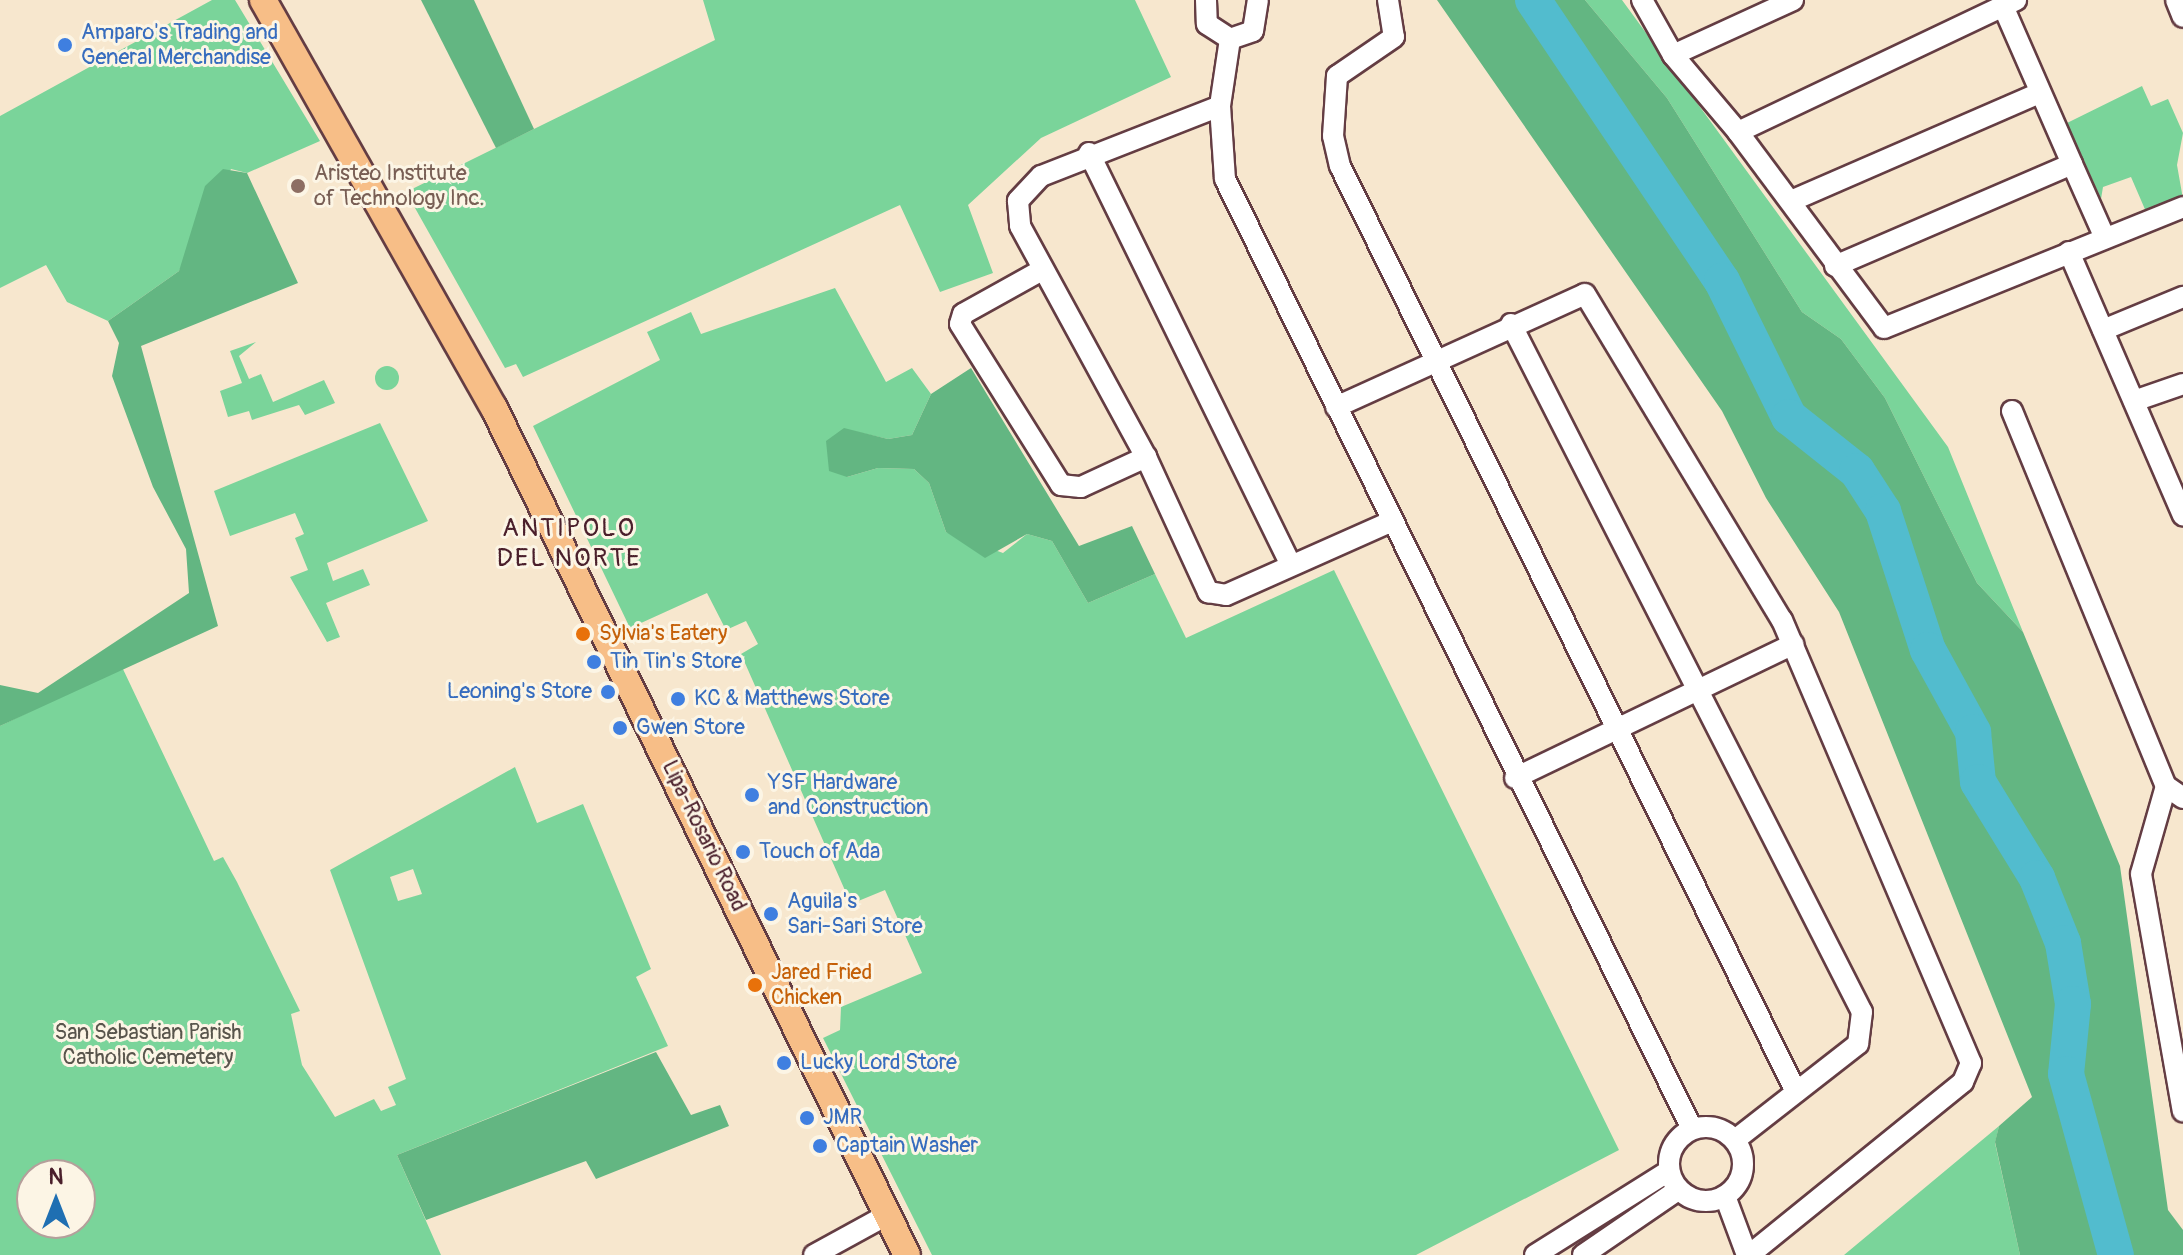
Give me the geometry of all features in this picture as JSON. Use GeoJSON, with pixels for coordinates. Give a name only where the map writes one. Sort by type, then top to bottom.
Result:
{"type":"FeatureCollection","features":[{"type":"Feature","properties":{"kind":"main road","name":"Lipa-Rosario Road"},"geometry":{"type":"LineString","coordinates":[[263,0],[494,408],[907,1255]]}},
{"type":"Feature","properties":{"kind":"street"},"geometry":{"type":"LineString","coordinates":[[1206,0],[1207,24],[1230,39]]}},
{"type":"Feature","properties":{"kind":"street"},"geometry":{"type":"LineString","coordinates":[[1230,39],[1253,31],[1258,0]]}},
{"type":"Feature","properties":{"kind":"street"},"geometry":{"type":"LineString","coordinates":[[1388,0],[1394,37],[1341,69],[1333,136],[1340,166],[1796,1092]]}},
{"type":"Feature","properties":{"kind":"street"},"geometry":{"type":"LineString","coordinates":[[1642,0],[1673,55],[1738,132],[1884,328],[2183,207]]}},
{"type":"Feature","properties":{"kind":"street"},"geometry":{"type":"LineString","coordinates":[[1673,55],[1793,0]]}},
{"type":"Feature","properties":{"kind":"street"},"geometry":{"type":"LineString","coordinates":[[2176,0],[2183,17]]}},
{"type":"Feature","properties":{"kind":"street"},"geometry":{"type":"LineString","coordinates":[[1738,132],[2010,3],[2039,93],[2105,238]]}},
{"type":"Feature","properties":{"kind":"street"},"geometry":{"type":"LineString","coordinates":[[1230,39],[1220,106],[1225,179],[1515,778],[1692,1129]]}},
{"type":"Feature","properties":{"kind":"street"},"geometry":{"type":"LineString","coordinates":[[1791,201],[2039,93]]}},
{"type":"Feature","properties":{"kind":"street"},"geometry":{"type":"LineString","coordinates":[[1220,106],[1089,153],[1041,176],[1018,201],[1020,226],[1146,457],[1208,592],[1226,595],[1390,522]]}},
{"type":"Feature","properties":{"kind":"street"},"geometry":{"type":"LineString","coordinates":[[1089,153],[1291,565]]}},
{"type":"Feature","properties":{"kind":"street"},"geometry":{"type":"LineString","coordinates":[[1835,266],[2072,164]]}},
{"type":"Feature","properties":{"kind":"street"},"geometry":{"type":"LineString","coordinates":[[2069,252],[2134,401],[2174,472],[2183,515]]}},
{"type":"Feature","properties":{"kind":"street"},"geometry":{"type":"LineString","coordinates":[[1042,270],[963,314],[960,324],[1061,485],[1081,487],[1146,457]]}},
{"type":"Feature","properties":{"kind":"street"},"geometry":{"type":"LineString","coordinates":[[1336,407],[1575,293],[1593,298],[1793,644],[1971,1063],[1963,1082],[1748,1255],[1725,1196]]}},
{"type":"Feature","properties":{"kind":"street"},"geometry":{"type":"LineString","coordinates":[[2103,330],[2183,297]]}},
{"type":"Feature","properties":{"kind":"street"},"geometry":{"type":"LineString","coordinates":[[1511,324],[1703,689],[1862,1012],[1858,1044],[1735,1140]]}},
{"type":"Feature","properties":{"kind":"street"},"geometry":{"type":"LineString","coordinates":[[2134,401],[2183,384]]}},
{"type":"Feature","properties":{"kind":"street"},"geometry":{"type":"LineString","coordinates":[[2012,411],[2175,792],[2141,874],[2183,1111]]}},
{"type":"Feature","properties":{"kind":"street"},"geometry":{"type":"LineString","coordinates":[[1515,778],[1793,644]]}},
{"type":"Feature","properties":{"kind":"street"},"geometry":{"type":"LineString","coordinates":[[1583,1255],[1674,1180],[1675,1141],[1692,1129],[1720,1129],[1735,1140],[1743,1171],[1725,1196],[1706,1201],[1674,1180]]}},
{"type":"Feature","properties":{"kind":"street"},"geometry":{"type":"LineString","coordinates":[[1535,1255],[1674,1180]]}},
{"type":"Feature","properties":{"kind":"street"},"geometry":{"type":"LineString","coordinates":[[814,1255],[887,1215]]}},
{"type":"Feature","properties":{"kind":"green space"},"geometry":{"type":"Polygon","coordinates":[[[212,0],[235,0],[320,141],[247,173],[231,169],[179,271],[108,321],[67,302],[46,265],[0,288],[0,116],[212,0]]]}},
{"type":"Feature","properties":{"kind":"green space"},"geometry":{"type":"Polygon","coordinates":[[[421,0],[474,0],[534,129],[496,148],[421,0]]]}},
{"type":"Feature","properties":{"kind":"green space"},"geometry":{"type":"Polygon","coordinates":[[[703,0],[1135,0],[1171,77],[1041,138],[968,205],[993,273],[940,292],[900,205],[523,377],[516,364],[505,368],[406,192],[715,40],[703,0]]]}},
{"type":"Feature","properties":{"kind":"green space"},"geometry":{"type":"Polygon","coordinates":[[[1437,0],[1585,0],[1667,98],[1802,312],[1841,339],[1885,398],[1977,583],[2023,632],[2120,866],[2168,1210],[2183,1230],[2183,1255],[2020,1255],[1995,1142],[1999,1126],[2032,1097],[1839,612],[1766,498],[1722,411],[1437,0]]]}},
{"type":"Feature","properties":{"kind":"green space"},"geometry":{"type":"Polygon","coordinates":[[[1585,0],[1622,0],[1948,447],[2023,632],[1977,583],[1885,398],[1841,339],[1802,312],[1667,98],[1585,0]]]}},
{"type":"Feature","properties":{"kind":"green space"},"geometry":{"type":"Polygon","coordinates":[[[2142,86],[2151,106],[2168,99],[2183,133],[2177,165],[2183,199],[2147,214],[2131,177],[2103,187],[2101,199],[2067,123],[2142,86]]]}},
{"type":"Feature","properties":{"kind":"green space"},"geometry":{"type":"Polygon","coordinates":[[[223,169],[247,173],[298,283],[141,346],[218,626],[0,726],[0,685],[38,693],[189,593],[186,549],[153,487],[112,376],[119,343],[108,321],[179,271],[205,186],[223,169]]]}},
{"type":"Feature","properties":{"kind":"green space"},"geometry":{"type":"Polygon","coordinates":[[[835,288],[886,382],[912,368],[931,394],[912,435],[888,439],[844,429],[847,477],[878,468],[914,469],[929,483],[946,532],[1003,553],[1027,534],[1052,541],[1088,603],[1155,574],[1186,638],[1334,570],[1619,1150],[1416,1255],[932,1255],[823,1038],[840,1030],[841,1007],[922,973],[885,890],[851,904],[741,654],[758,644],[746,621],[726,630],[707,593],[630,628],[533,426],[660,360],[647,332],[691,312],[701,334],[835,288]]]}},
{"type":"Feature","properties":{"kind":"green space"},"geometry":{"type":"Polygon","coordinates":[[[256,342],[239,356],[249,379],[261,374],[273,402],[324,380],[335,403],[305,415],[299,405],[252,420],[249,411],[228,417],[220,391],[242,383],[230,351],[256,342]]]}},
{"type":"Feature","properties":{"kind":"green space"},"geometry":{"type":"Polygon","coordinates":[[[387,366],[395,370],[399,378],[395,386],[387,390],[379,386],[375,378],[379,370],[387,366]]]}},
{"type":"Feature","properties":{"kind":"green space"},"geometry":{"type":"Polygon","coordinates":[[[971,368],[1079,546],[1132,526],[1155,574],[1088,603],[1052,541],[1027,534],[985,558],[946,532],[929,483],[914,469],[878,468],[847,477],[829,471],[826,441],[844,428],[888,439],[912,435],[931,394],[971,368]]]}},
{"type":"Feature","properties":{"kind":"green space"},"geometry":{"type":"Polygon","coordinates":[[[380,423],[428,521],[327,563],[333,581],[363,569],[370,585],[326,603],[340,637],[327,642],[290,577],[308,570],[295,538],[304,534],[295,513],[230,536],[214,491],[380,423]]]}},
{"type":"Feature","properties":{"kind":"green space","name":"San Sebastian Parish Catholic Cemetery"},"geometry":{"type":"Polygon","coordinates":[[[122,667],[214,861],[223,857],[300,1011],[291,1014],[302,1065],[335,1117],[374,1099],[381,1111],[396,1105],[388,1087],[406,1079],[330,870],[515,767],[537,823],[583,804],[651,969],[636,977],[668,1046],[397,1155],[441,1255],[0,1255],[0,726],[122,667]],[[413,869],[390,877],[398,901],[422,894],[413,869]]]}},
{"type":"Feature","properties":{"kind":"green space"},"geometry":{"type":"Polygon","coordinates":[[[656,1052],[691,1115],[720,1105],[729,1126],[596,1179],[586,1161],[426,1220],[397,1155],[656,1052]]]}},
{"type":"Feature","properties":{"kind":"green space"},"geometry":{"type":"Polygon","coordinates":[[[1999,1126],[1995,1143],[2020,1255],[1844,1255],[1999,1126]]]}},
{"type":"Feature","properties":{"kind":"waterway"},"geometry":{"type":"LineString","coordinates":[[1533,0],[1722,281],[1789,417],[1857,471],[1883,511],[1928,650],[1973,732],[1978,782],[2037,878],[2063,943],[2073,1004],[2066,1074],[2116,1255]]}},
{"type":"Feature","properties":{"kind":"place","name":"Amparo's Trading and General Merchandise"},"geometry":{"type":"Point","coordinates":[65,45]}},
{"type":"Feature","properties":{"kind":"place","name":"Aristeo Institute of Technology Inc."},"geometry":{"type":"Point","coordinates":[298,186]}},
{"type":"Feature","properties":{"kind":"place","name":"Sylvia's Eatery"},"geometry":{"type":"Point","coordinates":[583,634]}},
{"type":"Feature","properties":{"kind":"place","name":"Tin Tin's Store"},"geometry":{"type":"Point","coordinates":[594,662]}},
{"type":"Feature","properties":{"kind":"place","name":"Leoning's Store"},"geometry":{"type":"Point","coordinates":[608,692]}},
{"type":"Feature","properties":{"kind":"place","name":"KC & Matthews Store"},"geometry":{"type":"Point","coordinates":[678,699]}},
{"type":"Feature","properties":{"kind":"place","name":"Gwen Store"},"geometry":{"type":"Point","coordinates":[620,728]}},
{"type":"Feature","properties":{"kind":"place","name":"YSF Hardware and Construction"},"geometry":{"type":"Point","coordinates":[752,795]}},
{"type":"Feature","properties":{"kind":"place","name":"Touch of Ada"},"geometry":{"type":"Point","coordinates":[743,852]}},
{"type":"Feature","properties":{"kind":"place","name":"Aguila's Sari-Sari Store"},"geometry":{"type":"Point","coordinates":[771,914]}},
{"type":"Feature","properties":{"kind":"place","name":"Jared Fried Chicken"},"geometry":{"type":"Point","coordinates":[755,985]}},
{"type":"Feature","properties":{"kind":"place","name":"Lucky Lord Store"},"geometry":{"type":"Point","coordinates":[784,1063]}},
{"type":"Feature","properties":{"kind":"place","name":"JMR"},"geometry":{"type":"Point","coordinates":[807,1118]}},
{"type":"Feature","properties":{"kind":"place","name":"Captain Washer"},"geometry":{"type":"Point","coordinates":[820,1146]}},
{"type":"Feature","properties":{"kind":"district","name":"ANTIPOLO DEL NORTE"},"geometry":{"type":"Point","coordinates":[569,544]}}]}
